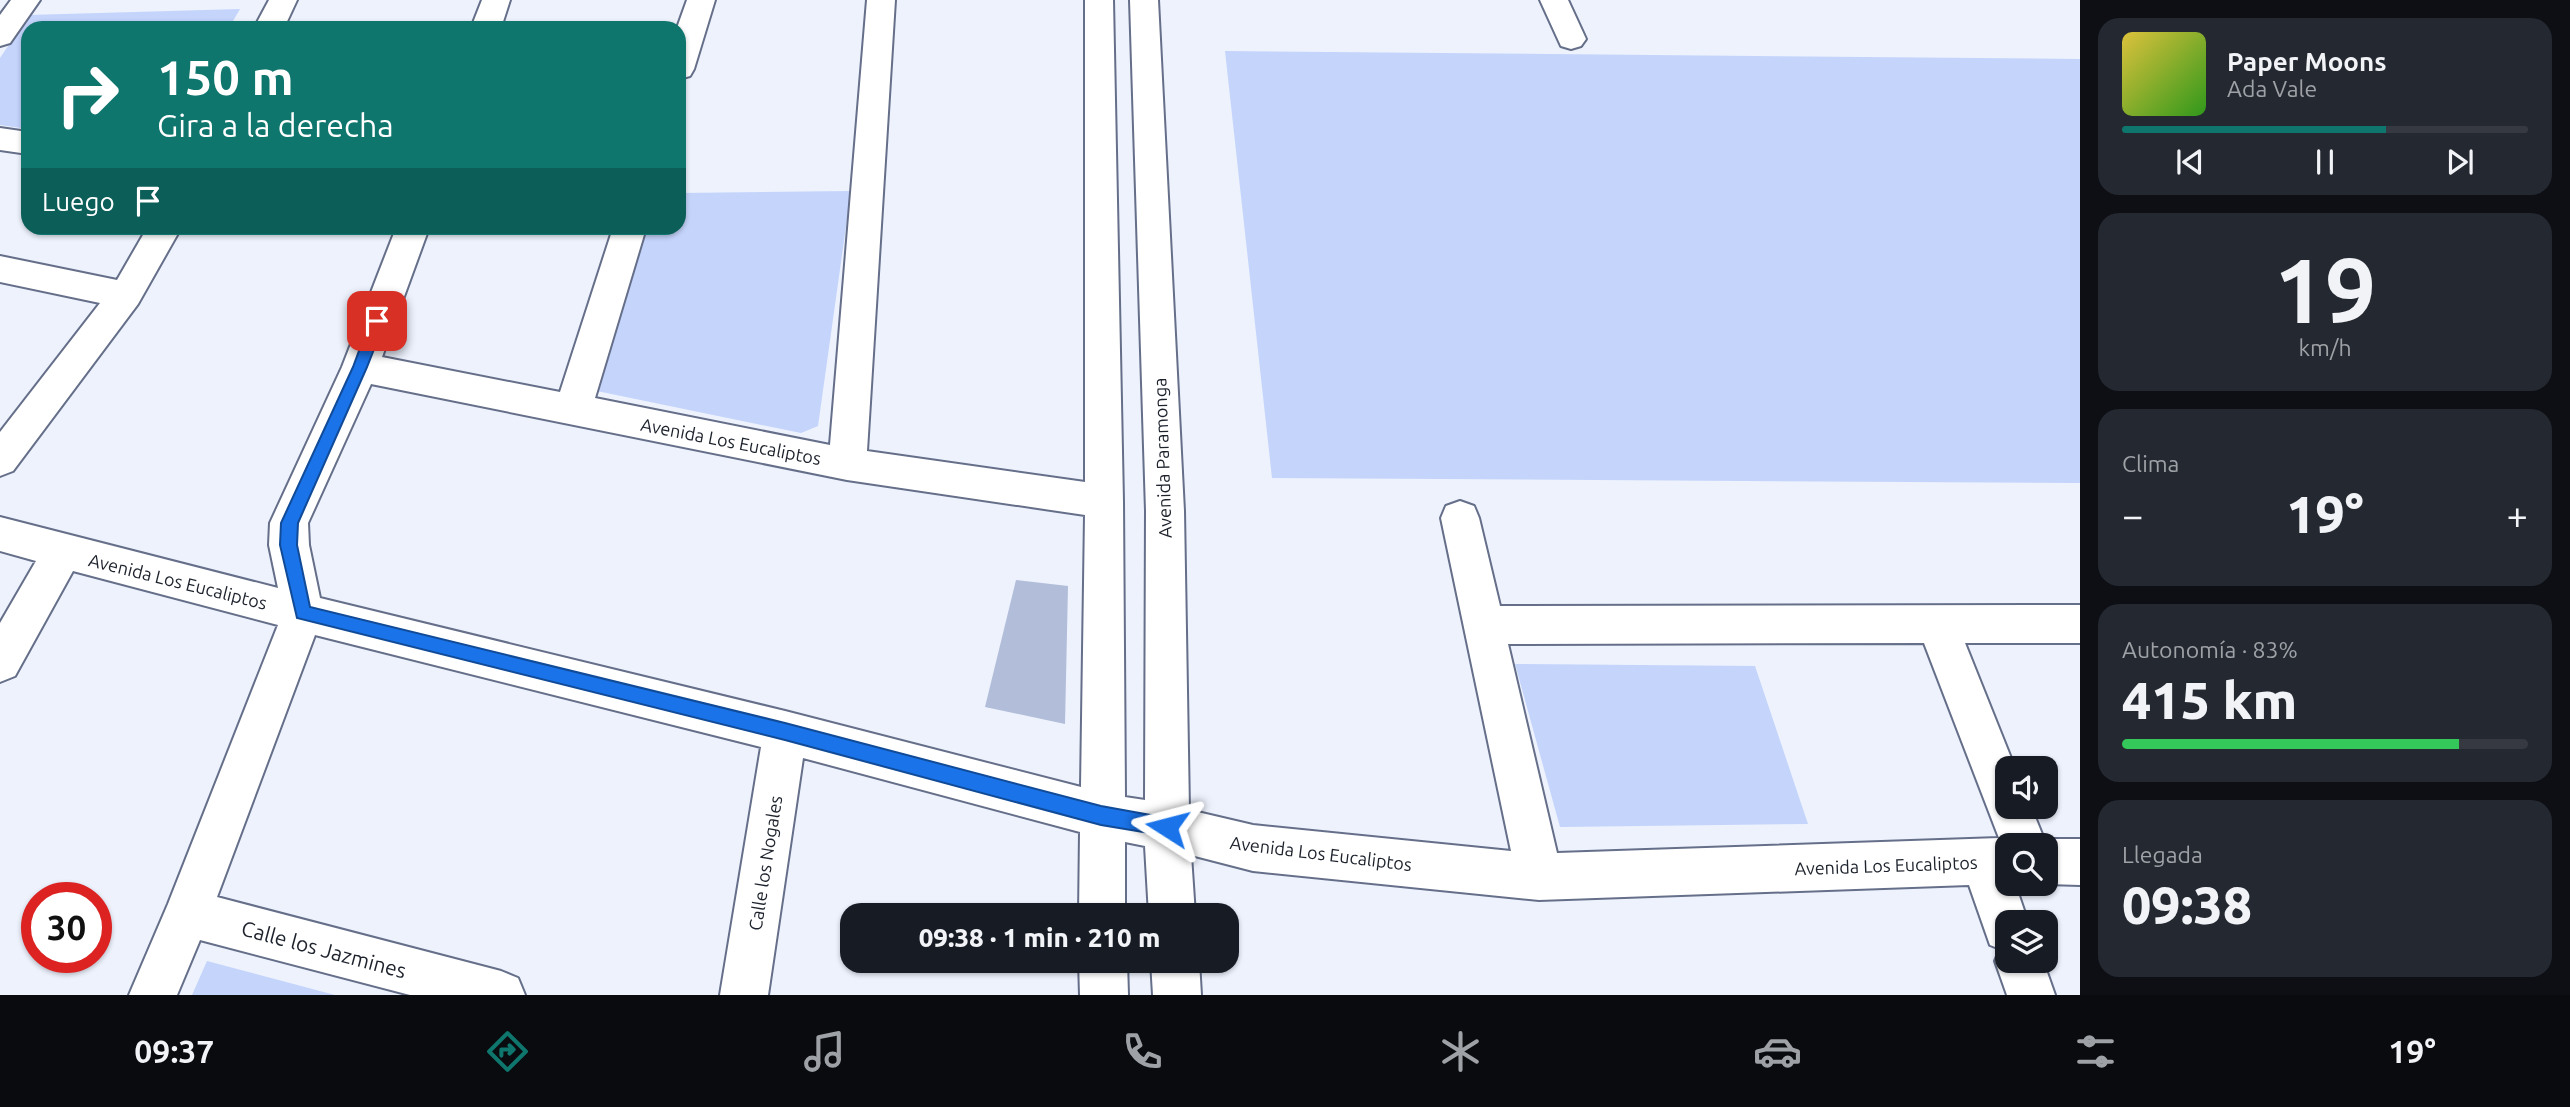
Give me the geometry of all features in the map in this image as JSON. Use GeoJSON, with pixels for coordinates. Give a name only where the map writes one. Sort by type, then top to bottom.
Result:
{"type":"FeatureCollection","features":[{"type":"Feature","properties":{"kind":"street"},"geometry":{"type":"LineString","coordinates":[[0,36],[26,0]]}},
{"type":"Feature","properties":{"kind":"street"},"geometry":{"type":"LineString","coordinates":[[272,21],[283,0]]}},
{"type":"Feature","properties":{"kind":"street"},"geometry":{"type":"LineString","coordinates":[[488,21],[496,0]]}},
{"type":"Feature","properties":{"kind":"street"},"geometry":{"type":"LineString","coordinates":[[686,47],[701,0]]}},
{"type":"Feature","properties":{"kind":"street"},"geometry":{"type":"LineString","coordinates":[[848,464],[881,0]]}},
{"type":"Feature","properties":{"kind":"street"},"geometry":{"type":"LineString","coordinates":[[1099,0],[1104,501],[1102,903]]}},
{"type":"Feature","properties":{"kind":"street","name":"Avenida Paramonga"},"geometry":{"type":"LineString","coordinates":[[1144,0],[1165,511],[1167,827],[1171,903]]}},
{"type":"Feature","properties":{"kind":"street"},"geometry":{"type":"LineString","coordinates":[[1554,0],[1571,39]]}},
{"type":"Feature","properties":{"kind":"street"},"geometry":{"type":"LineString","coordinates":[[0,139],[21,143]]}},
{"type":"Feature","properties":{"kind":"street"},"geometry":{"type":"LineString","coordinates":[[0,460],[126,295],[160,235]]}},
{"type":"Feature","properties":{"kind":"street"},"geometry":{"type":"LineString","coordinates":[[153,995],[188,913],[303,613],[289,545],[289,523],[360,367],[409,235]]}},
{"type":"Feature","properties":{"kind":"street"},"geometry":{"type":"LineString","coordinates":[[573,410],[628,235]]}},
{"type":"Feature","properties":{"kind":"street"},"geometry":{"type":"LineString","coordinates":[[0,269],[126,295]]}},
{"type":"Feature","properties":{"kind":"street","name":"Avenida Los Eucaliptos"},"geometry":{"type":"LineString","coordinates":[[360,367],[848,464],[1104,501]]}},
{"type":"Feature","properties":{"kind":"street"},"geometry":{"type":"LineString","coordinates":[[1460,518],[1539,877]]}},
{"type":"Feature","properties":{"kind":"street","name":"Avenida Los Eucaliptos"},"geometry":{"type":"LineString","coordinates":[[0,534],[303,613],[785,732],[1101,815],[1167,827],[1253,848],[1539,877],[1995,856]]}},
{"type":"Feature","properties":{"kind":"street"},"geometry":{"type":"LineString","coordinates":[[0,662],[63,551]]}},
{"type":"Feature","properties":{"kind":"street"},"geometry":{"type":"LineString","coordinates":[[1937,624],[1995,772]]}},
{"type":"Feature","properties":{"kind":"street"},"geometry":{"type":"LineString","coordinates":[[1482,625],[2080,624]]}},
{"type":"Feature","properties":{"kind":"street","name":"Calle los Nogales"},"geometry":{"type":"LineString","coordinates":[[744,995],[785,732]]}},
{"type":"Feature","properties":{"kind":"street"},"geometry":{"type":"LineString","coordinates":[[2058,861],[2080,862]]}},
{"type":"Feature","properties":{"kind":"street","name":"Calle los Jazmines"},"geometry":{"type":"LineString","coordinates":[[188,913],[452,989],[501,995]]}},
{"type":"Feature","properties":{"kind":"street"},"geometry":{"type":"LineString","coordinates":[[1103,973],[1104,995]]}},
{"type":"Feature","properties":{"kind":"street"},"geometry":{"type":"LineString","coordinates":[[1176,973],[1177,995]]}},
{"type":"Feature","properties":{"kind":"street"},"geometry":{"type":"LineString","coordinates":[[2023,973],[2031,995]]}},
{"type":"Feature","properties":{"kind":"shaded area"},"geometry":{"type":"Polygon","coordinates":[[[240,9],[233,21],[25,21],[29,15],[240,9]]]}},
{"type":"Feature","properties":{"kind":"shaded area"},"geometry":{"type":"Polygon","coordinates":[[[21,27],[21,128],[0,125],[0,58],[21,27]]]}},
{"type":"Feature","properties":{"kind":"shaded area"},"geometry":{"type":"Polygon","coordinates":[[[1225,51],[2080,59],[2080,483],[1272,478],[1225,51]]]}},
{"type":"Feature","properties":{"kind":"shaded area"},"geometry":{"type":"Polygon","coordinates":[[[851,191],[818,426],[801,433],[592,390],[633,235],[686,235],[686,193],[851,191]]]}},
{"type":"Feature","properties":{"kind":"shaded area"},"geometry":{"type":"Polygon","coordinates":[[[1515,664],[1755,666],[1808,824],[1560,827],[1515,664]]]}},
{"type":"Feature","properties":{"kind":"shaded area"},"geometry":{"type":"Polygon","coordinates":[[[207,961],[335,995],[192,995],[207,961]]]}},
{"type":"Feature","properties":{"kind":"building"},"geometry":{"type":"Polygon","coordinates":[[[1016,580],[1068,586],[1065,724],[985,707],[1016,580]]]}},
{"type":"Feature","properties":{"kind":"route"},"geometry":{"type":"LineString","coordinates":[[377,321],[360,367],[289,523],[292,565],[303,613],[785,732],[1101,815],[1167,827]]}}]}
